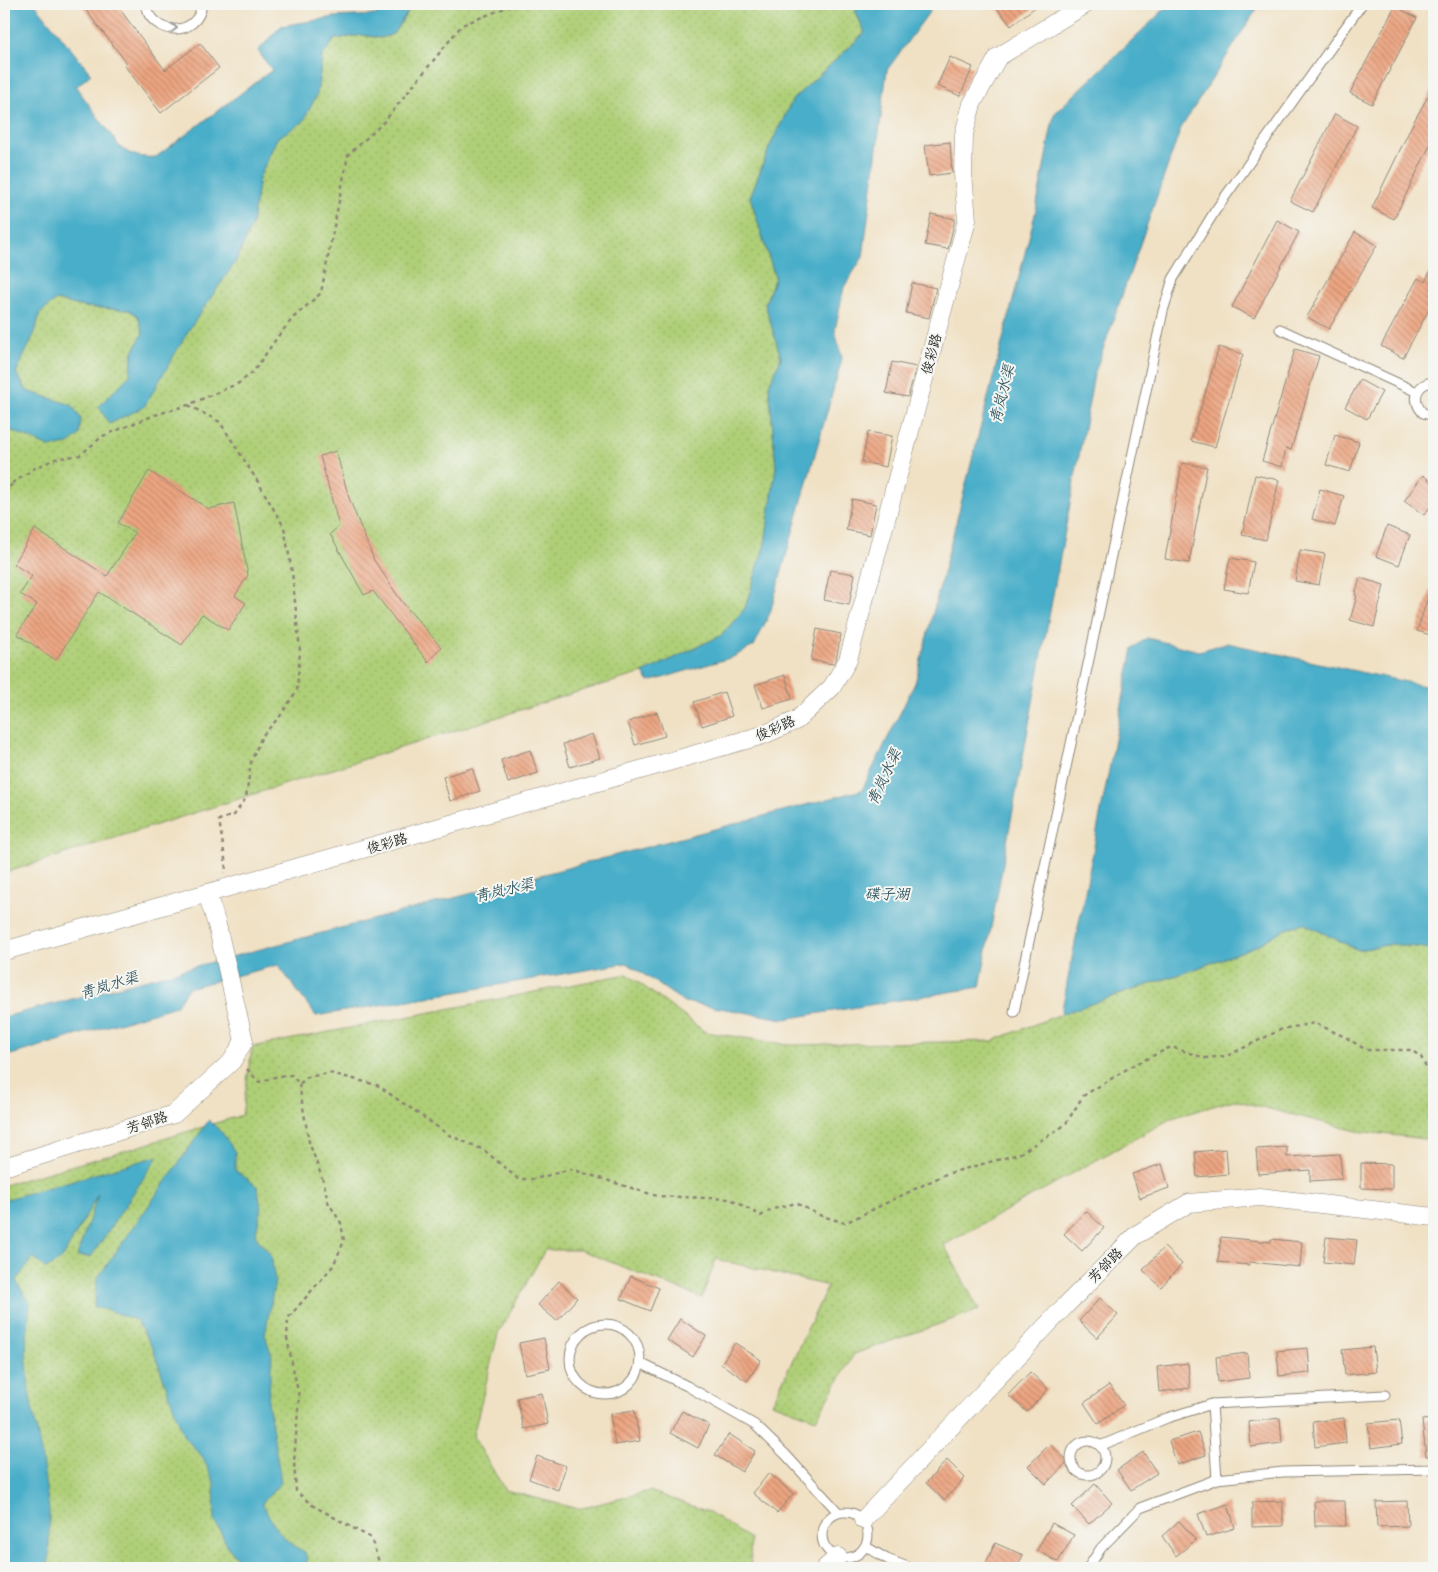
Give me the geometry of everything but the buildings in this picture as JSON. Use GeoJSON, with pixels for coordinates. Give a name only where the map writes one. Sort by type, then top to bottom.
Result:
{"type":"FeatureCollection","features":[{"type":"Feature","properties":{"kind":"street","name":"俊彩路"},"geometry":{"type":"LineString","coordinates":[[4,951],[762,736],[797,720],[832,687],[848,660],[967,220],[964,134],[972,104],[998,57],[1086,4]]}},
{"type":"Feature","properties":{"kind":"street"},"geometry":{"type":"LineString","coordinates":[[215,891],[217,925],[244,1041]]}},
{"type":"Feature","properties":{"kind":"street","name":"芳邻路"},"geometry":{"type":"LineString","coordinates":[[4,1166],[174,1114],[232,1061],[244,1041]]}},
{"type":"Feature","properties":{"kind":"street","name":"芳邻路"},"geometry":{"type":"LineString","coordinates":[[863,1520],[1066,1305],[1136,1234],[1189,1202],[1260,1197],[1434,1218]]}},
{"type":"Feature","properties":{"kind":"lane"},"geometry":{"type":"LineString","coordinates":[[145,4],[152,20],[160,26],[172,29],[183,28],[192,22],[201,10],[202,4]]}},
{"type":"Feature","properties":{"kind":"lane"},"geometry":{"type":"LineString","coordinates":[[1014,1012],[1159,330],[1173,279],[1215,211],[1362,4]]}},
{"type":"Feature","properties":{"kind":"lane"},"geometry":{"type":"LineString","coordinates":[[1280,330],[1417,392]]}},
{"type":"Feature","properties":{"kind":"lane"},"geometry":{"type":"LineString","coordinates":[[1434,382],[1424,384],[1417,392],[1416,403],[1423,413],[1434,416]]}},
{"type":"Feature","properties":{"kind":"lane"},"geometry":{"type":"LineString","coordinates":[[613,1325],[625,1330],[634,1340],[640,1351],[640,1363],[636,1377],[628,1387],[609,1395],[596,1394],[586,1390],[577,1381],[570,1363],[572,1346],[578,1336],[591,1326],[613,1325]]}},
{"type":"Feature","properties":{"kind":"lane"},"geometry":{"type":"LineString","coordinates":[[640,1363],[688,1386],[755,1425],[786,1455],[838,1512]]}},
{"type":"Feature","properties":{"kind":"lane"},"geometry":{"type":"LineString","coordinates":[[1100,1446],[1167,1418],[1212,1404],[1385,1395]]}},
{"type":"Feature","properties":{"kind":"lane"},"geometry":{"type":"LineString","coordinates":[[1212,1404],[1217,1479]]}},
{"type":"Feature","properties":{"kind":"lane"},"geometry":{"type":"LineString","coordinates":[[1088,1568],[1101,1548],[1140,1508],[1217,1479],[1283,1472],[1434,1469]]}},
{"type":"Feature","properties":{"kind":"lane"},"geometry":{"type":"LineString","coordinates":[[838,1512],[852,1513],[863,1520],[868,1528],[865,1546],[853,1557],[831,1563],[830,1553],[823,1544],[822,1535],[823,1527],[827,1520],[838,1512]]}},
{"type":"Feature","properties":{"kind":"lane"},"geometry":{"type":"LineString","coordinates":[[865,1546],[887,1559],[910,1568]]}},
{"type":"Feature","properties":{"kind":"path"},"geometry":{"type":"LineString","coordinates":[[4,493],[14,482],[35,468],[56,459],[80,455],[103,436],[155,415],[188,405],[239,383],[253,372],[294,317],[321,293],[348,155],[384,123],[462,25],[515,4]]}},
{"type":"Feature","properties":{"kind":"path"},"geometry":{"type":"LineString","coordinates":[[188,405],[220,422],[284,527],[292,572],[300,651],[296,690],[281,715],[262,736],[251,762],[246,798],[234,815],[219,820],[226,865],[215,891]]}},
{"type":"Feature","properties":{"kind":"path"},"geometry":{"type":"LineString","coordinates":[[4,483],[14,482]]}},
{"type":"Feature","properties":{"kind":"path"},"geometry":{"type":"LineString","coordinates":[[299,1084],[308,1077],[330,1074],[377,1086],[449,1135],[484,1150],[518,1179],[535,1180],[571,1169],[657,1196],[731,1199],[761,1216],[770,1210],[796,1203],[845,1223],[946,1174],[1019,1154],[1065,1124],[1083,1096],[1132,1066],[1172,1047],[1205,1058],[1227,1056],[1282,1029],[1315,1023],[1366,1050],[1411,1050],[1421,1057],[1434,1084]]}},
{"type":"Feature","properties":{"kind":"path"},"geometry":{"type":"LineString","coordinates":[[244,1041],[247,1070],[260,1082],[278,1076],[292,1075],[299,1084],[309,1142],[324,1183],[328,1202],[342,1223],[344,1241],[333,1266],[288,1318],[287,1338],[299,1397],[294,1462],[296,1492],[312,1505],[371,1538],[380,1568]]}},
{"type":"Feature","properties":{"kind":"green space"},"geometry":{"type":"Polygon","coordinates":[[[413,4],[856,4],[856,12],[865,33],[793,99],[770,146],[750,197],[775,277],[765,304],[781,358],[769,385],[776,467],[765,544],[745,608],[722,635],[643,673],[574,693],[4,873],[4,427],[49,447],[72,405],[27,391],[16,373],[35,332],[40,313],[56,300],[84,307],[129,310],[139,316],[143,333],[133,352],[130,375],[99,406],[190,328],[236,261],[252,224],[259,178],[277,138],[303,121],[317,94],[322,56],[335,39],[362,35],[381,38],[393,34],[413,4]]]}},
{"type":"Feature","properties":{"kind":"green space"},"geometry":{"type":"Polygon","coordinates":[[[1303,923],[1358,950],[1392,944],[1434,949],[1434,1140],[1357,1131],[1234,1100],[1172,1118],[944,1245],[979,1310],[854,1354],[816,1419],[772,1403],[828,1286],[716,1259],[702,1298],[580,1250],[545,1250],[498,1334],[473,1436],[505,1490],[578,1509],[650,1491],[709,1512],[750,1539],[751,1568],[4,1568],[4,1185],[242,1115],[252,1047],[627,974],[705,1032],[791,1045],[992,1041],[1061,1014],[1198,968],[1258,945],[1281,931],[1303,923]]]}},
{"type":"Feature","properties":{"kind":"water"},"geometry":{"type":"Polygon","coordinates":[[[4,4],[35,4],[91,74],[76,87],[120,147],[141,157],[156,157],[272,70],[258,51],[281,26],[335,17],[375,15],[389,4],[413,4],[393,34],[381,38],[362,35],[335,39],[322,56],[317,94],[303,122],[277,138],[259,178],[252,224],[236,261],[190,328],[144,407],[109,424],[99,406],[130,375],[133,352],[143,333],[138,316],[129,310],[84,307],[56,300],[40,313],[35,332],[16,373],[27,391],[72,405],[81,419],[79,435],[69,444],[49,447],[4,427],[4,4]]]}},
{"type":"Feature","properties":{"kind":"water"},"geometry":{"type":"Polygon","coordinates":[[[856,4],[935,4],[887,70],[863,257],[844,287],[835,330],[842,359],[770,613],[754,646],[733,657],[649,682],[643,673],[722,635],[745,608],[765,544],[776,467],[769,385],[781,358],[765,304],[775,277],[750,197],[770,146],[793,99],[865,33],[856,12],[856,4]]]}},
{"type":"Feature","properties":{"kind":"water","name":"碟子湖"},"geometry":{"type":"Polygon","coordinates":[[[1170,4],[1260,4],[1181,128],[1094,375],[980,987],[784,1019],[684,1002],[627,963],[316,1016],[278,965],[188,988],[176,1006],[4,1057],[4,1017],[862,790],[915,683],[1035,214],[1054,114],[1170,4]]]}},
{"type":"Feature","properties":{"kind":"water"},"geometry":{"type":"Polygon","coordinates":[[[1147,638],[1199,651],[1227,643],[1434,688],[1434,949],[1392,944],[1358,950],[1303,923],[1281,931],[1258,945],[1198,968],[1061,1014],[1133,648],[1147,638]]]}},
{"type":"Feature","properties":{"kind":"water"},"geometry":{"type":"Polygon","coordinates":[[[209,1120],[223,1134],[235,1152],[235,1170],[258,1187],[261,1211],[255,1236],[271,1255],[275,1281],[265,1335],[272,1356],[268,1402],[281,1482],[262,1503],[279,1532],[290,1543],[305,1552],[307,1560],[305,1568],[245,1568],[228,1547],[215,1521],[214,1482],[202,1456],[184,1437],[153,1349],[136,1320],[94,1307],[97,1279],[209,1120]]]}},
{"type":"Feature","properties":{"kind":"water"},"geometry":{"type":"Polygon","coordinates":[[[158,1156],[91,1257],[77,1256],[98,1194],[62,1259],[46,1269],[33,1257],[16,1281],[30,1303],[26,1349],[29,1391],[41,1453],[49,1510],[49,1560],[47,1568],[4,1568],[4,1200],[158,1156]]]}},
{"type":"Feature","properties":{"kind":"water label","name":"青岚水渠"},"geometry":{"type":"Point","coordinates":[1002,394]}},
{"type":"Feature","properties":{"kind":"water label","name":"青岚水渠"},"geometry":{"type":"Point","coordinates":[884,777]}},
{"type":"Feature","properties":{"kind":"water label","name":"青岚水渠"},"geometry":{"type":"Point","coordinates":[504,890]}},
{"type":"Feature","properties":{"kind":"water label","name":"青岚水渠"},"geometry":{"type":"Point","coordinates":[109,985]}}]}
